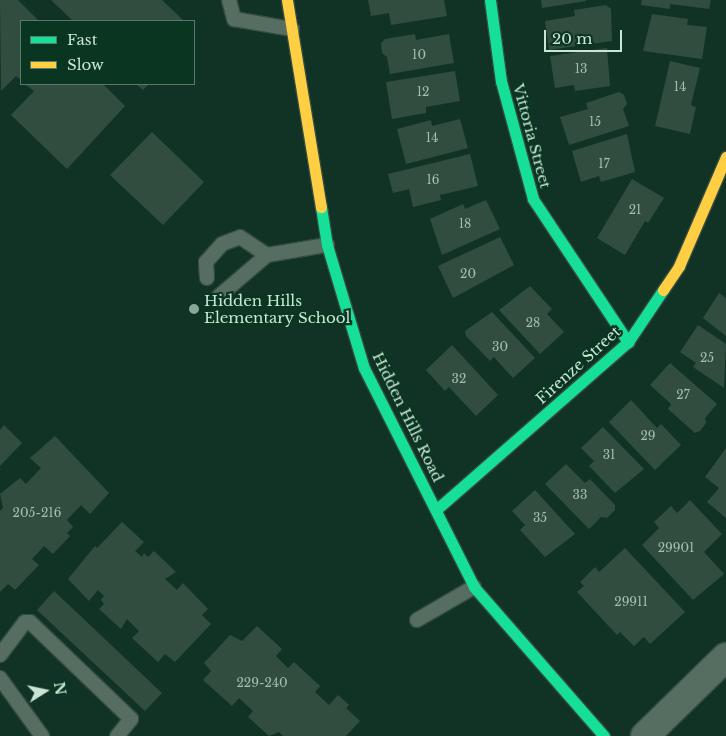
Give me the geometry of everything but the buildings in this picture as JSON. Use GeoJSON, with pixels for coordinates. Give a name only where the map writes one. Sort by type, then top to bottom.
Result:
{"type":"FeatureCollection","features":[{"type":"Feature","properties":{"kind":"street","name":"Hidden Hills Road"},"geometry":{"type":"LineString","coordinates":[[287,0],[327,245],[364,368],[474,587],[604,736]]}},
{"type":"Feature","properties":{"kind":"street","name":"Vittoria Street"},"geometry":{"type":"LineString","coordinates":[[490,0],[501,81],[533,199],[628,342]]}},
{"type":"Feature","properties":{"kind":"street","name":"Firenze Street"},"geometry":{"type":"LineString","coordinates":[[437,510],[628,342],[679,266],[726,157]]}},
{"type":"Feature","properties":{"kind":"street"},"geometry":{"type":"LineString","coordinates":[[646,736],[726,657]]}},
{"type":"Feature","properties":{"kind":"lane"},"geometry":{"type":"LineString","coordinates":[[229,0],[234,19],[292,29]]}},
{"type":"Feature","properties":{"kind":"lane"},"geometry":{"type":"LineString","coordinates":[[207,278],[206,262],[222,244],[240,237],[267,255]]}},
{"type":"Feature","properties":{"kind":"lane"},"geometry":{"type":"LineString","coordinates":[[218,297],[267,255],[327,245]]}},
{"type":"Feature","properties":{"kind":"lane"},"geometry":{"type":"LineString","coordinates":[[417,620],[474,587]]}},
{"type":"Feature","properties":{"kind":"lane"},"geometry":{"type":"LineString","coordinates":[[0,655],[25,622],[30,622],[131,719],[117,736]]}},
{"type":"Feature","properties":{"kind":"lane"},"geometry":{"type":"LineString","coordinates":[[0,678],[42,736]]}},
{"type":"Feature","properties":{"kind":"traffic: fast"},"geometry":{"type":"LineString","coordinates":[[490,0],[501,81],[533,199],[628,342]]}},
{"type":"Feature","properties":{"kind":"traffic: fast"},"geometry":{"type":"LineString","coordinates":[[321,207],[327,245],[364,368],[474,587],[604,736]]}},
{"type":"Feature","properties":{"kind":"traffic: fast"},"geometry":{"type":"LineString","coordinates":[[437,509],[628,342],[663,290]]}},
{"type":"Feature","properties":{"kind":"traffic: slow"},"geometry":{"type":"LineString","coordinates":[[287,0],[321,207]]}},
{"type":"Feature","properties":{"kind":"traffic: slow"},"geometry":{"type":"LineString","coordinates":[[663,290],[679,266],[726,157]]}},
{"type":"Feature","properties":{"kind":"place","name":"Hidden Hills Elementary School"},"geometry":{"type":"Point","coordinates":[194,309]}}]}
